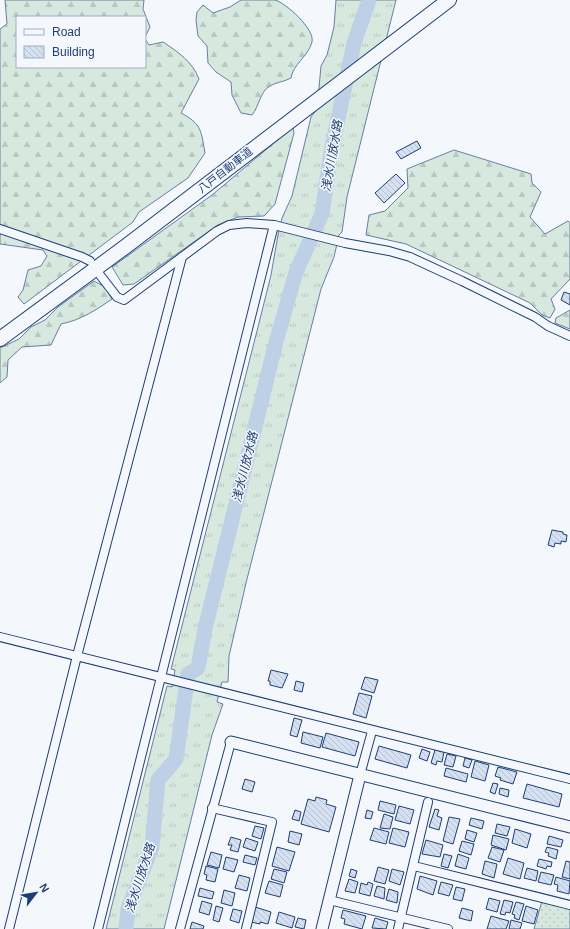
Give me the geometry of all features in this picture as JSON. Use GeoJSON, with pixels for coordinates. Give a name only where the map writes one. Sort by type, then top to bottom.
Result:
{"type":"FeatureCollection","features":[{"type":"Feature","properties":{"kind":"highway","name":"八戸自動車道"},"geometry":{"type":"LineString","coordinates":[[0,331],[287,118],[416,20],[438,0]]}},
{"type":"Feature","properties":{"kind":"highway","name":"八戸自動車道"},"geometry":{"type":"LineString","coordinates":[[416,20],[449,0]]}},
{"type":"Feature","properties":{"kind":"highway","name":"八戸自動車道"},"geometry":{"type":"LineString","coordinates":[[0,338],[132,242],[287,118]]}},
{"type":"Feature","properties":{"kind":"street"},"geometry":{"type":"LineString","coordinates":[[100,275],[117,297],[124,300],[217,231],[229,225],[247,223],[274,225],[346,243],[389,251],[410,258],[462,281],[570,336]]}},
{"type":"Feature","properties":{"kind":"street"},"geometry":{"type":"LineString","coordinates":[[98,929],[123,824],[162,678],[274,225]]}},
{"type":"Feature","properties":{"kind":"street"},"geometry":{"type":"LineString","coordinates":[[0,229],[75,254],[90,261]]}},
{"type":"Feature","properties":{"kind":"street"},"geometry":{"type":"LineString","coordinates":[[9,929],[77,656],[182,257]]}},
{"type":"Feature","properties":{"kind":"street"},"geometry":{"type":"LineString","coordinates":[[0,637],[570,779]]}},
{"type":"Feature","properties":{"kind":"street"},"geometry":{"type":"LineString","coordinates":[[322,929],[372,730]]}},
{"type":"Feature","properties":{"kind":"street"},"geometry":{"type":"LineString","coordinates":[[180,929],[231,742],[570,827]]}},
{"type":"Feature","properties":{"kind":"street"},"geometry":{"type":"LineString","coordinates":[[398,929],[428,802]]}},
{"type":"Feature","properties":{"kind":"street"},"geometry":{"type":"LineString","coordinates":[[212,808],[272,822],[246,929]]}},
{"type":"Feature","properties":{"kind":"street"},"geometry":{"type":"LineString","coordinates":[[414,866],[570,905]]}},
{"type":"Feature","properties":{"kind":"street"},"geometry":{"type":"LineString","coordinates":[[329,900],[448,929]]}},
{"type":"Feature","properties":{"kind":"green space"},"geometry":{"type":"Polygon","coordinates":[[[5,0],[144,0],[143,9],[146,16],[16,16],[16,68],[146,68],[146,40],[149,45],[163,42],[179,53],[193,67],[199,79],[181,113],[197,125],[203,139],[205,153],[188,178],[139,212],[133,222],[24,304],[18,297],[23,290],[28,270],[41,266],[47,256],[43,250],[0,244],[0,29],[7,24],[5,0]]]}},
{"type":"Feature","properties":{"kind":"green space"},"geometry":{"type":"Polygon","coordinates":[[[241,0],[275,0],[280,2],[299,17],[309,30],[312,37],[310,47],[292,73],[291,78],[267,88],[252,115],[241,113],[232,95],[231,82],[216,72],[208,63],[207,46],[198,36],[196,20],[197,12],[203,5],[213,13],[230,7],[241,0]]]}},
{"type":"Feature","properties":{"kind":"green space"},"geometry":{"type":"Polygon","coordinates":[[[336,0],[396,0],[347,197],[342,232],[339,235],[334,257],[321,289],[247,579],[229,656],[228,682],[222,682],[217,702],[223,704],[212,735],[164,929],[106,929],[167,686],[172,687],[175,670],[171,669],[271,275],[282,218],[292,196],[311,117],[317,109],[321,66],[327,55],[334,27],[336,0]]]}},
{"type":"Feature","properties":{"kind":"green space"},"geometry":{"type":"Polygon","coordinates":[[[146,17],[150,27],[146,35],[146,17]]]}},
{"type":"Feature","properties":{"kind":"green space"},"geometry":{"type":"Polygon","coordinates":[[[293,127],[294,133],[275,204],[264,216],[238,217],[218,225],[134,284],[123,285],[112,267],[212,195],[293,127]]]}},
{"type":"Feature","properties":{"kind":"green space"},"geometry":{"type":"Polygon","coordinates":[[[454,150],[531,174],[532,183],[541,192],[530,217],[545,234],[568,221],[570,223],[570,279],[551,299],[555,309],[550,318],[542,315],[530,303],[406,244],[366,235],[369,215],[385,211],[408,188],[407,169],[454,150]]]}},
{"type":"Feature","properties":{"kind":"green space"},"geometry":{"type":"Polygon","coordinates":[[[94,281],[105,287],[112,299],[82,317],[61,324],[51,345],[22,347],[8,360],[7,377],[0,383],[0,348],[19,339],[31,327],[45,320],[58,307],[94,281]]]}},
{"type":"Feature","properties":{"kind":"green space"},"geometry":{"type":"Polygon","coordinates":[[[570,310],[570,329],[555,323],[556,318],[570,310]]]}},
{"type":"Feature","properties":{"kind":"green space"},"geometry":{"type":"Polygon","coordinates":[[[542,901],[570,908],[570,929],[534,929],[542,901]]]}},
{"type":"Feature","properties":{"kind":"building"},"geometry":{"type":"Polygon","coordinates":[[[417,141],[421,148],[401,159],[396,152],[417,141]]]}},
{"type":"Feature","properties":{"kind":"building"},"geometry":{"type":"Polygon","coordinates":[[[396,174],[405,183],[384,203],[375,193],[396,174]]]}},
{"type":"Feature","properties":{"kind":"building"},"geometry":{"type":"Polygon","coordinates":[[[564,292],[570,294],[570,305],[561,300],[564,292]]]}},
{"type":"Feature","properties":{"kind":"building"},"geometry":{"type":"Polygon","coordinates":[[[552,530],[563,532],[563,534],[567,535],[566,542],[561,541],[561,544],[555,543],[554,547],[548,545],[552,530]]]}},
{"type":"Feature","properties":{"kind":"building"},"geometry":{"type":"Polygon","coordinates":[[[271,670],[288,674],[282,688],[270,685],[270,681],[268,681],[271,670]]]}},
{"type":"Feature","properties":{"kind":"building"},"geometry":{"type":"Polygon","coordinates":[[[365,677],[378,680],[374,693],[361,689],[365,677]]]}},
{"type":"Feature","properties":{"kind":"building"},"geometry":{"type":"Polygon","coordinates":[[[296,681],[304,683],[302,692],[294,690],[296,681]]]}},
{"type":"Feature","properties":{"kind":"building"},"geometry":{"type":"Polygon","coordinates":[[[359,693],[372,696],[366,718],[353,714],[359,693]]]}},
{"type":"Feature","properties":{"kind":"building"},"geometry":{"type":"Polygon","coordinates":[[[294,718],[302,720],[297,737],[290,735],[294,718]]]}},
{"type":"Feature","properties":{"kind":"building"},"geometry":{"type":"Polygon","coordinates":[[[303,732],[323,737],[320,748],[301,743],[303,732]]]}},
{"type":"Feature","properties":{"kind":"building"},"geometry":{"type":"Polygon","coordinates":[[[326,733],[359,742],[355,756],[322,747],[326,733]]]}},
{"type":"Feature","properties":{"kind":"building"},"geometry":{"type":"Polygon","coordinates":[[[379,746],[411,755],[407,768],[375,759],[379,746]]]}},
{"type":"Feature","properties":{"kind":"building"},"geometry":{"type":"Polygon","coordinates":[[[422,749],[430,752],[427,761],[419,758],[422,749]]]}},
{"type":"Feature","properties":{"kind":"building"},"geometry":{"type":"Polygon","coordinates":[[[435,750],[444,752],[442,762],[437,761],[436,765],[431,763],[435,750]]]}},
{"type":"Feature","properties":{"kind":"building"},"geometry":{"type":"Polygon","coordinates":[[[447,754],[456,756],[453,767],[444,765],[447,754]]]}},
{"type":"Feature","properties":{"kind":"building"},"geometry":{"type":"Polygon","coordinates":[[[465,758],[472,760],[469,768],[463,766],[465,758]]]}},
{"type":"Feature","properties":{"kind":"building"},"geometry":{"type":"Polygon","coordinates":[[[475,761],[489,765],[485,781],[471,777],[475,761]]]}},
{"type":"Feature","properties":{"kind":"building"},"geometry":{"type":"Polygon","coordinates":[[[498,767],[517,772],[513,784],[500,780],[501,778],[495,776],[498,767]]]}},
{"type":"Feature","properties":{"kind":"building"},"geometry":{"type":"Polygon","coordinates":[[[446,768],[468,774],[466,782],[444,776],[446,768]]]}},
{"type":"Feature","properties":{"kind":"building"},"geometry":{"type":"Polygon","coordinates":[[[245,779],[255,782],[252,792],[242,789],[245,779]]]}},
{"type":"Feature","properties":{"kind":"building"},"geometry":{"type":"Polygon","coordinates":[[[493,783],[498,784],[495,794],[490,792],[493,783]]]}},
{"type":"Feature","properties":{"kind":"building"},"geometry":{"type":"Polygon","coordinates":[[[527,784],[562,794],[559,807],[523,798],[527,784]]]}},
{"type":"Feature","properties":{"kind":"building"},"geometry":{"type":"Polygon","coordinates":[[[500,788],[509,790],[508,797],[499,794],[500,788]]]}},
{"type":"Feature","properties":{"kind":"building"},"geometry":{"type":"Polygon","coordinates":[[[316,797],[327,800],[326,804],[336,807],[329,832],[301,824],[308,799],[315,801],[316,797]]]}},
{"type":"Feature","properties":{"kind":"building"},"geometry":{"type":"Polygon","coordinates":[[[380,801],[396,805],[394,814],[378,810],[380,801]]]}},
{"type":"Feature","properties":{"kind":"building"},"geometry":{"type":"Polygon","coordinates":[[[399,806],[414,810],[410,824],[395,820],[399,806]]]}},
{"type":"Feature","properties":{"kind":"building"},"geometry":{"type":"Polygon","coordinates":[[[435,809],[439,810],[437,816],[442,818],[439,830],[429,827],[435,809]]]}},
{"type":"Feature","properties":{"kind":"building"},"geometry":{"type":"Polygon","coordinates":[[[295,810],[301,812],[299,821],[292,819],[295,810]]]}},
{"type":"Feature","properties":{"kind":"building"},"geometry":{"type":"Polygon","coordinates":[[[367,810],[373,812],[371,819],[365,818],[367,810]]]}},
{"type":"Feature","properties":{"kind":"building"},"geometry":{"type":"Polygon","coordinates":[[[384,814],[393,817],[390,829],[380,828],[384,814]]]}},
{"type":"Feature","properties":{"kind":"building"},"geometry":{"type":"Polygon","coordinates":[[[449,817],[460,819],[453,844],[443,841],[449,817]]]}},
{"type":"Feature","properties":{"kind":"building"},"geometry":{"type":"Polygon","coordinates":[[[471,818],[484,821],[482,829],[469,825],[471,818]]]}},
{"type":"Feature","properties":{"kind":"building"},"geometry":{"type":"Polygon","coordinates":[[[497,824],[510,827],[507,836],[495,833],[497,824]]]}},
{"type":"Feature","properties":{"kind":"building"},"geometry":{"type":"Polygon","coordinates":[[[255,826],[264,828],[261,839],[252,836],[255,826]]]}},
{"type":"Feature","properties":{"kind":"building"},"geometry":{"type":"Polygon","coordinates":[[[374,828],[389,832],[386,844],[370,840],[374,828]]]}},
{"type":"Feature","properties":{"kind":"building"},"geometry":{"type":"Polygon","coordinates":[[[393,828],[409,832],[405,847],[389,843],[393,828]]]}},
{"type":"Feature","properties":{"kind":"building"},"geometry":{"type":"Polygon","coordinates":[[[515,829],[531,834],[527,848],[512,843],[515,829]]]}},
{"type":"Feature","properties":{"kind":"building"},"geometry":{"type":"Polygon","coordinates":[[[467,830],[477,833],[474,842],[465,839],[467,830]]]}},
{"type":"Feature","properties":{"kind":"building"},"geometry":{"type":"Polygon","coordinates":[[[290,831],[302,834],[299,845],[288,842],[290,831]]]}},
{"type":"Feature","properties":{"kind":"building"},"geometry":{"type":"Polygon","coordinates":[[[493,835],[509,839],[506,850],[491,845],[493,835]]]}},
{"type":"Feature","properties":{"kind":"building"},"geometry":{"type":"Polygon","coordinates":[[[549,836],[563,840],[561,847],[547,844],[549,836]]]}},
{"type":"Feature","properties":{"kind":"building"},"geometry":{"type":"Polygon","coordinates":[[[231,837],[241,840],[238,852],[230,850],[232,845],[228,845],[231,837]]]}},
{"type":"Feature","properties":{"kind":"building"},"geometry":{"type":"Polygon","coordinates":[[[246,838],[258,842],[255,851],[243,847],[246,838]]]}},
{"type":"Feature","properties":{"kind":"building"},"geometry":{"type":"Polygon","coordinates":[[[426,840],[443,845],[440,857],[422,854],[426,840]]]}},
{"type":"Feature","properties":{"kind":"building"},"geometry":{"type":"Polygon","coordinates":[[[462,841],[474,844],[471,855],[459,851],[462,841]]]}},
{"type":"Feature","properties":{"kind":"building"},"geometry":{"type":"Polygon","coordinates":[[[277,847],[295,852],[289,871],[272,866],[277,847]]]}},
{"type":"Feature","properties":{"kind":"building"},"geometry":{"type":"Polygon","coordinates":[[[492,847],[504,850],[500,862],[488,858],[492,847]]]}},
{"type":"Feature","properties":{"kind":"building"},"geometry":{"type":"Polygon","coordinates":[[[547,847],[558,850],[556,859],[548,856],[549,853],[545,852],[547,847]]]}},
{"type":"Feature","properties":{"kind":"building"},"geometry":{"type":"Polygon","coordinates":[[[211,852],[222,855],[219,868],[207,865],[211,852]]]}},
{"type":"Feature","properties":{"kind":"building"},"geometry":{"type":"Polygon","coordinates":[[[444,854],[452,856],[448,868],[441,866],[444,854]]]}},
{"type":"Feature","properties":{"kind":"building"},"geometry":{"type":"Polygon","coordinates":[[[458,854],[469,858],[466,869],[455,866],[458,854]]]}},
{"type":"Feature","properties":{"kind":"building"},"geometry":{"type":"Polygon","coordinates":[[[245,855],[257,858],[255,865],[243,862],[245,855]]]}},
{"type":"Feature","properties":{"kind":"building"},"geometry":{"type":"Polygon","coordinates":[[[226,857],[238,860],[234,872],[223,869],[226,857]]]}},
{"type":"Feature","properties":{"kind":"building"},"geometry":{"type":"Polygon","coordinates":[[[508,858],[524,863],[520,879],[503,874],[508,858]]]}},
{"type":"Feature","properties":{"kind":"building"},"geometry":{"type":"Polygon","coordinates":[[[539,859],[552,862],[551,867],[547,866],[546,869],[537,866],[539,859]]]}},
{"type":"Feature","properties":{"kind":"building"},"geometry":{"type":"Polygon","coordinates":[[[485,861],[497,864],[494,878],[482,874],[485,861]]]}},
{"type":"Feature","properties":{"kind":"building"},"geometry":{"type":"Polygon","coordinates":[[[566,861],[570,862],[570,879],[562,877],[566,861]]]}},
{"type":"Feature","properties":{"kind":"building"},"geometry":{"type":"Polygon","coordinates":[[[206,866],[218,869],[215,882],[206,880],[207,875],[204,874],[206,866]]]}},
{"type":"Feature","properties":{"kind":"building"},"geometry":{"type":"Polygon","coordinates":[[[378,867],[389,870],[385,884],[374,881],[378,867]]]}},
{"type":"Feature","properties":{"kind":"building"},"geometry":{"type":"Polygon","coordinates":[[[527,868],[538,871],[536,881],[524,878],[527,868]]]}},
{"type":"Feature","properties":{"kind":"building"},"geometry":{"type":"Polygon","coordinates":[[[274,869],[287,872],[284,883],[271,879],[274,869]]]}},
{"type":"Feature","properties":{"kind":"building"},"geometry":{"type":"Polygon","coordinates":[[[351,869],[357,871],[355,878],[349,876],[351,869]]]}},
{"type":"Feature","properties":{"kind":"building"},"geometry":{"type":"Polygon","coordinates":[[[392,869],[404,872],[400,885],[389,881],[392,869]]]}},
{"type":"Feature","properties":{"kind":"building"},"geometry":{"type":"Polygon","coordinates":[[[541,872],[554,875],[551,885],[538,882],[541,872]]]}},
{"type":"Feature","properties":{"kind":"building"},"geometry":{"type":"Polygon","coordinates":[[[239,875],[250,878],[247,891],[235,888],[239,875]]]}},
{"type":"Feature","properties":{"kind":"building"},"geometry":{"type":"Polygon","coordinates":[[[420,876],[437,881],[433,895],[417,889],[420,876]]]}},
{"type":"Feature","properties":{"kind":"building"},"geometry":{"type":"Polygon","coordinates":[[[556,877],[570,881],[569,894],[557,891],[558,885],[554,884],[556,877]]]}},
{"type":"Feature","properties":{"kind":"building"},"geometry":{"type":"Polygon","coordinates":[[[349,879],[358,882],[355,893],[345,891],[349,879]]]}},
{"type":"Feature","properties":{"kind":"building"},"geometry":{"type":"Polygon","coordinates":[[[269,881],[283,885],[280,897],[265,893],[269,881]]]}},
{"type":"Feature","properties":{"kind":"building"},"geometry":{"type":"Polygon","coordinates":[[[368,882],[373,884],[370,896],[359,893],[361,883],[367,885],[368,882]]]}},
{"type":"Feature","properties":{"kind":"building"},"geometry":{"type":"Polygon","coordinates":[[[441,882],[453,885],[449,896],[438,893],[441,882]]]}},
{"type":"Feature","properties":{"kind":"building"},"geometry":{"type":"Polygon","coordinates":[[[377,886],[385,888],[384,899],[374,896],[377,886]]]}},
{"type":"Feature","properties":{"kind":"building"},"geometry":{"type":"Polygon","coordinates":[[[456,887],[465,889],[462,901],[453,899],[456,887]]]}},
{"type":"Feature","properties":{"kind":"building"},"geometry":{"type":"Polygon","coordinates":[[[200,888],[214,892],[212,899],[198,896],[200,888]]]}},
{"type":"Feature","properties":{"kind":"building"},"geometry":{"type":"Polygon","coordinates":[[[389,889],[398,892],[397,903],[386,900],[389,889]]]}},
{"type":"Feature","properties":{"kind":"building"},"geometry":{"type":"Polygon","coordinates":[[[224,890],[235,893],[232,906],[221,903],[224,890]]]}},
{"type":"Feature","properties":{"kind":"building"},"geometry":{"type":"Polygon","coordinates":[[[489,898],[500,901],[497,912],[486,909],[489,898]]]}},
{"type":"Feature","properties":{"kind":"building"},"geometry":{"type":"Polygon","coordinates":[[[504,900],[513,902],[510,913],[506,912],[505,915],[500,914],[504,900]]]}},
{"type":"Feature","properties":{"kind":"building"},"geometry":{"type":"Polygon","coordinates":[[[202,901],[212,904],[209,915],[199,912],[202,901]]]}},
{"type":"Feature","properties":{"kind":"building"},"geometry":{"type":"Polygon","coordinates":[[[516,902],[524,904],[519,920],[514,918],[515,915],[512,914],[516,902]]]}},
{"type":"Feature","properties":{"kind":"building"},"geometry":{"type":"Polygon","coordinates":[[[216,906],[223,908],[219,922],[213,920],[216,906]]]}},
{"type":"Feature","properties":{"kind":"building"},"geometry":{"type":"Polygon","coordinates":[[[526,906],[538,910],[534,924],[522,921],[526,906]]]}},
{"type":"Feature","properties":{"kind":"building"},"geometry":{"type":"Polygon","coordinates":[[[255,907],[271,912],[268,924],[251,922],[255,907]]]}},
{"type":"Feature","properties":{"kind":"building"},"geometry":{"type":"Polygon","coordinates":[[[462,908],[473,911],[471,921],[459,918],[462,908]]]}},
{"type":"Feature","properties":{"kind":"building"},"geometry":{"type":"Polygon","coordinates":[[[233,909],[242,911],[239,923],[230,920],[233,909]]]}},
{"type":"Feature","properties":{"kind":"building"},"geometry":{"type":"Polygon","coordinates":[[[343,910],[366,916],[362,929],[344,924],[345,919],[341,918],[343,910]]]}},
{"type":"Feature","properties":{"kind":"building"},"geometry":{"type":"Polygon","coordinates":[[[279,912],[295,917],[292,928],[276,923],[279,912]]]}},
{"type":"Feature","properties":{"kind":"building"},"geometry":{"type":"Polygon","coordinates":[[[491,916],[509,921],[506,929],[487,929],[491,916]]]}},
{"type":"Feature","properties":{"kind":"building"},"geometry":{"type":"Polygon","coordinates":[[[298,918],[306,920],[304,929],[295,927],[298,918]]]}},
{"type":"Feature","properties":{"kind":"building"},"geometry":{"type":"Polygon","coordinates":[[[375,918],[388,922],[386,929],[372,928],[375,918]]]}},
{"type":"Feature","properties":{"kind":"building"},"geometry":{"type":"Polygon","coordinates":[[[511,920],[522,923],[520,929],[509,929],[511,920]]]}},
{"type":"Feature","properties":{"kind":"building"},"geometry":{"type":"Polygon","coordinates":[[[192,922],[204,926],[203,929],[190,929],[192,922]]]}},
{"type":"Feature","properties":{"kind":"waterway","name":"浅水川放水路"},"geometry":{"type":"LineString","coordinates":[[126,929],[128,909],[152,847],[158,780],[176,759],[188,674],[198,668],[205,629],[276,342],[296,272],[322,214],[331,152],[354,43],[369,0]]}}]}
